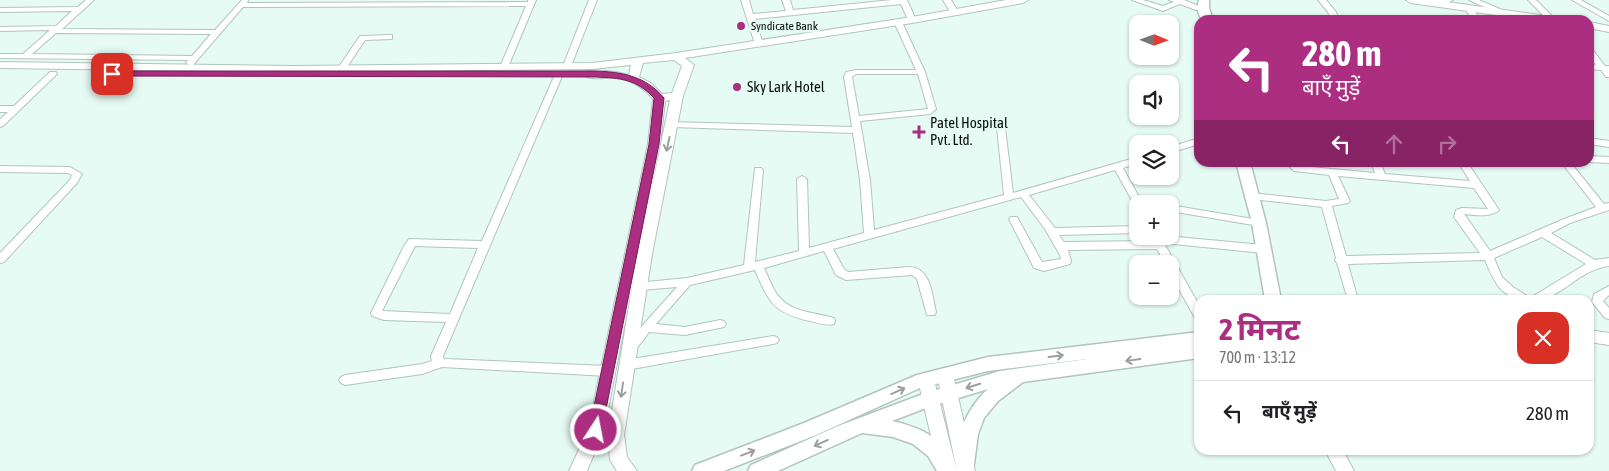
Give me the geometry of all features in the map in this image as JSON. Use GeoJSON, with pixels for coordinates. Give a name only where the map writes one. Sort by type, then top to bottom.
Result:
{"type":"FeatureCollection","features":[{"type":"Feature","properties":{"kind":"main road"},"geometry":{"type":"LineString","coordinates":[[1199,2],[1200,15]]}},
{"type":"Feature","properties":{"kind":"main road"},"geometry":{"type":"LineString","coordinates":[[1199,2],[1204,8],[1206,15]]}},
{"type":"Feature","properties":{"kind":"main road"},"geometry":{"type":"LineString","coordinates":[[1244,167],[1259,223],[1272,294]]}},
{"type":"Feature","properties":{"kind":"main road"},"geometry":{"type":"LineString","coordinates":[[702,471],[810,429],[926,380],[988,364],[1194,340]]}},
{"type":"Feature","properties":{"kind":"main road"},"geometry":{"type":"LineString","coordinates":[[758,471],[859,426],[930,398],[1000,378],[1194,352]]}},
{"type":"Feature","properties":{"kind":"main road"},"geometry":{"type":"LineString","coordinates":[[859,426],[900,430],[922,441],[957,469],[974,417],[989,396],[1020,375]]}},
{"type":"Feature","properties":{"kind":"street"},"geometry":{"type":"LineString","coordinates":[[25,56],[90,0]]}},
{"type":"Feature","properties":{"kind":"street"},"geometry":{"type":"LineString","coordinates":[[441,363],[437,356],[452,318],[563,70],[592,0]]}},
{"type":"Feature","properties":{"kind":"street"},"geometry":{"type":"LineString","coordinates":[[745,0],[750,17],[754,45]]}},
{"type":"Feature","properties":{"kind":"street"},"geometry":{"type":"LineString","coordinates":[[786,0],[790,13]]}},
{"type":"Feature","properties":{"kind":"street"},"geometry":{"type":"LineString","coordinates":[[947,0],[955,13]]}},
{"type":"Feature","properties":{"kind":"street"},"geometry":{"type":"LineString","coordinates":[[0,74],[563,70],[754,45],[955,13],[1023,0]]}},
{"type":"Feature","properties":{"kind":"street"},"geometry":{"type":"LineString","coordinates":[[1136,0],[1163,9],[1177,1],[1199,2]]}},
{"type":"Feature","properties":{"kind":"street"},"geometry":{"type":"LineString","coordinates":[[1322,0],[1333,15]]}},
{"type":"Feature","properties":{"kind":"street"},"geometry":{"type":"LineString","coordinates":[[1411,0],[1471,4],[1522,15]]}},
{"type":"Feature","properties":{"kind":"street"},"geometry":{"type":"LineString","coordinates":[[1433,2],[1448,0]]}},
{"type":"Feature","properties":{"kind":"street"},"geometry":{"type":"LineString","coordinates":[[1532,0],[1548,15]]}},
{"type":"Feature","properties":{"kind":"street"},"geometry":{"type":"LineString","coordinates":[[1576,0],[1609,19]]}},
{"type":"Feature","properties":{"kind":"street"},"geometry":{"type":"LineString","coordinates":[[750,17],[904,1],[912,20]]}},
{"type":"Feature","properties":{"kind":"street"},"geometry":{"type":"LineString","coordinates":[[185,68],[244,2],[532,2],[504,67]]}},
{"type":"Feature","properties":{"kind":"street"},"geometry":{"type":"LineString","coordinates":[[0,10],[80,9]]}},
{"type":"Feature","properties":{"kind":"street"},"geometry":{"type":"LineString","coordinates":[[855,119],[930,110],[932,105],[921,72],[898,22]]}},
{"type":"Feature","properties":{"kind":"street"},"geometry":{"type":"LineString","coordinates":[[1594,26],[1609,29]]}},
{"type":"Feature","properties":{"kind":"street"},"geometry":{"type":"LineString","coordinates":[[0,29],[217,32]]}},
{"type":"Feature","properties":{"kind":"street"},"geometry":{"type":"LineString","coordinates":[[342,68],[363,38],[388,37]]}},
{"type":"Feature","properties":{"kind":"street"},"geometry":{"type":"LineString","coordinates":[[688,65],[754,45]]}},
{"type":"Feature","properties":{"kind":"street"},"geometry":{"type":"LineString","coordinates":[[0,56],[194,58]]}},
{"type":"Feature","properties":{"kind":"street"},"geometry":{"type":"LineString","coordinates":[[676,56],[688,65]]}},
{"type":"Feature","properties":{"kind":"street"},"geometry":{"type":"LineString","coordinates":[[1594,56],[1607,70]]}},
{"type":"Feature","properties":{"kind":"street"},"geometry":{"type":"LineString","coordinates":[[633,79],[638,61]]}},
{"type":"Feature","properties":{"kind":"street"},"geometry":{"type":"LineString","coordinates":[[0,65],[185,68],[504,67],[617,75],[647,85],[659,98],[654,144],[596,430],[578,471]]}},
{"type":"Feature","properties":{"kind":"street"},"geometry":{"type":"LineString","coordinates":[[628,471],[620,460],[616,435],[626,365],[677,96],[688,65]]}},
{"type":"Feature","properties":{"kind":"street"},"geometry":{"type":"LineString","coordinates":[[1594,68],[1607,70]]}},
{"type":"Feature","properties":{"kind":"street"},"geometry":{"type":"LineString","coordinates":[[869,236],[865,180],[849,74],[856,72],[921,72]]}},
{"type":"Feature","properties":{"kind":"street"},"geometry":{"type":"LineString","coordinates":[[0,124],[53,74]]}},
{"type":"Feature","properties":{"kind":"street"},"geometry":{"type":"LineString","coordinates":[[659,98],[677,96]]}},
{"type":"Feature","properties":{"kind":"street"},"geometry":{"type":"LineString","coordinates":[[0,109],[16,109]]}},
{"type":"Feature","properties":{"kind":"street"},"geometry":{"type":"LineString","coordinates":[[672,124],[857,130]]}},
{"type":"Feature","properties":{"kind":"street"},"geometry":{"type":"LineString","coordinates":[[1001,128],[1009,197]]}},
{"type":"Feature","properties":{"kind":"street"},"geometry":{"type":"LineString","coordinates":[[1594,142],[1609,144]]}},
{"type":"Feature","properties":{"kind":"street"},"geometry":{"type":"LineString","coordinates":[[1179,147],[1194,143]]}},
{"type":"Feature","properties":{"kind":"street"},"geometry":{"type":"LineString","coordinates":[[1594,159],[1609,160]]}},
{"type":"Feature","properties":{"kind":"street"},"geometry":{"type":"LineString","coordinates":[[640,286],[687,282],[754,266],[869,236],[1129,163]]}},
{"type":"Feature","properties":{"kind":"street"},"geometry":{"type":"LineString","coordinates":[[1117,166],[1134,195]]}},
{"type":"Feature","properties":{"kind":"street"},"geometry":{"type":"LineString","coordinates":[[1296,167],[1478,185]]}},
{"type":"Feature","properties":{"kind":"street"},"geometry":{"type":"LineString","coordinates":[[1377,167],[1381,176]]}},
{"type":"Feature","properties":{"kind":"street"},"geometry":{"type":"LineString","coordinates":[[1465,167],[1494,210],[1490,212],[1462,211],[1458,214],[1488,256],[1502,284],[1518,295]]}},
{"type":"Feature","properties":{"kind":"street"},"geometry":{"type":"LineString","coordinates":[[1340,260],[1488,256],[1605,207],[1569,167]]}},
{"type":"Feature","properties":{"kind":"street"},"geometry":{"type":"LineString","coordinates":[[0,169],[70,170],[77,174],[74,181],[0,259]]}},
{"type":"Feature","properties":{"kind":"street"},"geometry":{"type":"LineString","coordinates":[[758,170],[754,266],[774,299],[780,304],[789,310],[830,321]]}},
{"type":"Feature","properties":{"kind":"street"},"geometry":{"type":"LineString","coordinates":[[1252,196],[1326,204],[1344,201],[1332,172]]}},
{"type":"Feature","properties":{"kind":"street"},"geometry":{"type":"LineString","coordinates":[[802,179],[804,253]]}},
{"type":"Feature","properties":{"kind":"street"},"geometry":{"type":"LineString","coordinates":[[1014,219],[1038,265],[1064,264],[1067,256],[1023,193]]}},
{"type":"Feature","properties":{"kind":"street"},"geometry":{"type":"LineString","coordinates":[[1326,204],[1340,260],[1351,295]]}},
{"type":"Feature","properties":{"kind":"street"},"geometry":{"type":"LineString","coordinates":[[1179,210],[1259,223]]}},
{"type":"Feature","properties":{"kind":"street"},"geometry":{"type":"LineString","coordinates":[[1052,232],[1129,229]]}},
{"type":"Feature","properties":{"kind":"street"},"geometry":{"type":"LineString","coordinates":[[1544,233],[1594,264]]}},
{"type":"Feature","properties":{"kind":"street"},"geometry":{"type":"LineString","coordinates":[[452,318],[384,316],[376,313],[401,261],[413,242],[484,245]]}},
{"type":"Feature","properties":{"kind":"street"},"geometry":{"type":"LineString","coordinates":[[1061,246],[1129,242]]}},
{"type":"Feature","properties":{"kind":"street"},"geometry":{"type":"LineString","coordinates":[[1179,242],[1263,249]]}},
{"type":"Feature","properties":{"kind":"street"},"geometry":{"type":"LineString","coordinates":[[1160,245],[1194,306]]}},
{"type":"Feature","properties":{"kind":"street"},"geometry":{"type":"LineString","coordinates":[[828,247],[840,272],[846,276],[909,271],[919,273],[922,276],[931,312]]}},
{"type":"Feature","properties":{"kind":"street"},"geometry":{"type":"LineString","coordinates":[[1543,295],[1594,264],[1609,262]]}},
{"type":"Feature","properties":{"kind":"street"},"geometry":{"type":"LineString","coordinates":[[629,348],[687,282]]}},
{"type":"Feature","properties":{"kind":"street"},"geometry":{"type":"LineString","coordinates":[[1609,290],[1598,297],[1598,302],[1609,315]]}},
{"type":"Feature","properties":{"kind":"street"},"geometry":{"type":"LineString","coordinates":[[648,328],[685,331],[720,324]]}},
{"type":"Feature","properties":{"kind":"street"},"geometry":{"type":"LineString","coordinates":[[1594,337],[1609,339]]}},
{"type":"Feature","properties":{"kind":"street"},"geometry":{"type":"LineString","coordinates":[[626,365],[773,340]]}},
{"type":"Feature","properties":{"kind":"street"},"geometry":{"type":"LineString","coordinates":[[345,380],[422,369],[441,363],[607,371]]}},
{"type":"Feature","properties":{"kind":"street"},"geometry":{"type":"LineString","coordinates":[[945,375],[949,393],[957,469]]}},
{"type":"Feature","properties":{"kind":"street"},"geometry":{"type":"LineString","coordinates":[[926,380],[930,398],[957,469]]}},
{"type":"Feature","properties":{"kind":"street"},"geometry":{"type":"LineString","coordinates":[[1336,455],[1344,471]]}},
{"type":"Feature","properties":{"kind":"place","name":"Syndicate Bank"},"geometry":{"type":"Point","coordinates":[741,26]}},
{"type":"Feature","properties":{"kind":"place","name":"Sky Lark Hotel"},"geometry":{"type":"Point","coordinates":[737,87]}},
{"type":"Feature","properties":{"kind":"place","name":"Patel Hospital Pvt. Ltd."},"geometry":{"type":"Point","coordinates":[919,132]}},
{"type":"Feature","properties":{"kind":"route"},"geometry":{"type":"LineString","coordinates":[[112,74],[595,74],[617,75],[647,85],[659,98],[654,144],[596,430]]}}]}
